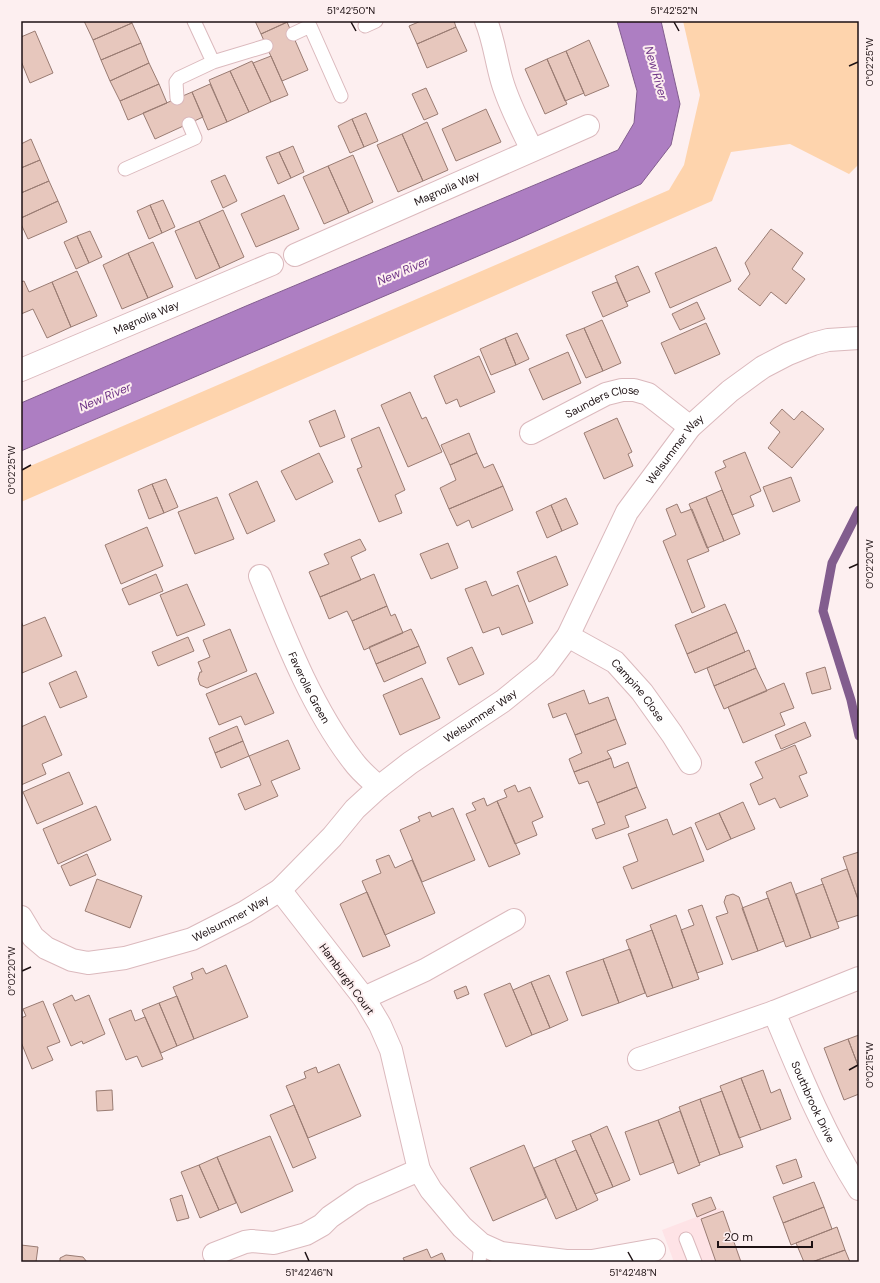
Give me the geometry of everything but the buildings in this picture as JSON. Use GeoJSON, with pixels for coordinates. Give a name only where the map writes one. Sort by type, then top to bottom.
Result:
{"type":"FeatureCollection","features":[{"type":"Feature","properties":{"kind":"street"},"geometry":{"type":"LineString","coordinates":[[486,21],[508,99],[532,150]]}},
{"type":"Feature","properties":{"kind":"street","name":"Magnolia Way"},"geometry":{"type":"LineString","coordinates":[[295,255],[588,126]]}},
{"type":"Feature","properties":{"kind":"street","name":"Magnolia Way"},"geometry":{"type":"LineString","coordinates":[[21,370],[272,264]]}},
{"type":"Feature","properties":{"kind":"street","name":"Welsummer Way"},"geometry":{"type":"LineString","coordinates":[[21,917],[27,943],[46,948],[72,960],[88,963],[125,958],[192,939],[238,916],[280,890],[332,837],[355,809],[379,787],[410,763],[503,701],[545,666],[568,636],[627,512],[690,427],[730,391],[763,367],[788,354],[813,344],[828,340],[859,338]]}},
{"type":"Feature","properties":{"kind":"street","name":"Saunders Close"},"geometry":{"type":"LineString","coordinates":[[531,433],[606,394],[622,390],[634,390],[648,394],[690,427]]}},
{"type":"Feature","properties":{"kind":"street","name":"Faverolle Green"},"geometry":{"type":"LineString","coordinates":[[260,576],[286,639],[318,706],[354,762],[379,787]]}},
{"type":"Feature","properties":{"kind":"street","name":"Campine Close"},"geometry":{"type":"LineString","coordinates":[[568,636],[615,662],[642,692],[672,734],[690,763]]}},
{"type":"Feature","properties":{"kind":"street","name":"Hamburgh Court"},"geometry":{"type":"LineString","coordinates":[[280,890],[364,998],[380,1025],[391,1050],[418,1170],[431,1190],[480,1253],[501,1253],[566,1261],[592,1261],[654,1250]]}},
{"type":"Feature","properties":{"kind":"street"},"geometry":{"type":"LineString","coordinates":[[364,998],[425,970],[514,920]]}},
{"type":"Feature","properties":{"kind":"street"},"geometry":{"type":"LineString","coordinates":[[639,1059],[774,1012],[859,978]]}},
{"type":"Feature","properties":{"kind":"street","name":"Southbrook Drive"},"geometry":{"type":"LineString","coordinates":[[774,1012],[841,1161],[859,1189]]}},
{"type":"Feature","properties":{"kind":"street"},"geometry":{"type":"LineString","coordinates":[[214,1254],[244,1242],[252,1241],[274,1243],[306,1234],[322,1225],[330,1217],[362,1195],[418,1170]]}},
{"type":"Feature","properties":{"kind":"lane"},"geometry":{"type":"LineString","coordinates":[[194,21],[213,62]]}},
{"type":"Feature","properties":{"kind":"lane"},"geometry":{"type":"LineString","coordinates":[[293,34],[310,26],[341,96]]}},
{"type":"Feature","properties":{"kind":"lane"},"geometry":{"type":"LineString","coordinates":[[178,98],[176,82],[179,78],[213,62],[266,46]]}},
{"type":"Feature","properties":{"kind":"lane"},"geometry":{"type":"LineString","coordinates":[[125,169],[195,138],[189,124]]}},
{"type":"Feature","properties":{"kind":"lane"},"geometry":{"type":"LineString","coordinates":[[686,1239],[695,1262]]}},
{"type":"Feature","properties":{"kind":"shaded area"},"geometry":{"type":"Polygon","coordinates":[[[683,21],[859,21],[859,164],[849,174],[790,144],[731,152],[712,201],[21,502],[21,470],[669,190],[684,165],[700,95],[683,21]]]}},
{"type":"Feature","properties":{"kind":"shaded area"},"geometry":{"type":"Polygon","coordinates":[[[720,1208],[742,1262],[674,1262],[662,1230],[720,1208]]]}},
{"type":"Feature","properties":{"kind":"water","name":"New River"},"geometry":{"type":"Polygon","coordinates":[[[617,21],[661,21],[680,104],[671,145],[641,184],[516,240],[21,451],[21,403],[246,306],[618,150],[634,123],[637,91],[617,21]]]}},
{"type":"Feature","properties":{"kind":"waterway"},"geometry":{"type":"LineString","coordinates":[[859,510],[832,563],[823,611],[851,700],[859,736]]}}]}
